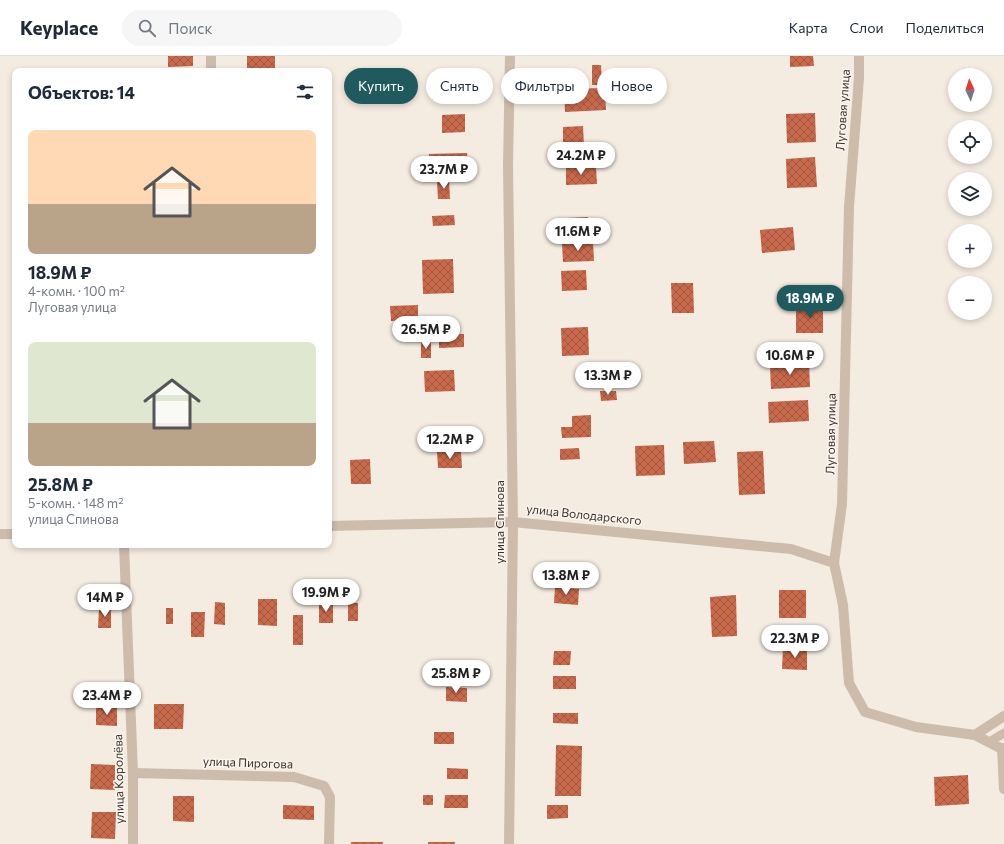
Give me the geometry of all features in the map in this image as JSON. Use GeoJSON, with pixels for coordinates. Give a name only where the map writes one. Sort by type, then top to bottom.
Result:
{"type":"FeatureCollection","features":[{"type":"Feature","properties":{"kind":"street"},"geometry":{"type":"LineString","coordinates":[[211,56],[211,68]]}},
{"type":"Feature","properties":{"kind":"street","name":"улица Спинова"},"geometry":{"type":"LineString","coordinates":[[509,844],[513,522],[508,166],[510,56]]}},
{"type":"Feature","properties":{"kind":"street","name":"Луговая улица"},"geometry":{"type":"LineString","coordinates":[[859,56],[859,78],[849,207],[842,504],[834,563],[843,605],[849,683],[865,712],[916,727],[975,735]]}},
{"type":"Feature","properties":{"kind":"street","name":"улица Володарского"},"geometry":{"type":"LineString","coordinates":[[332,526],[513,522],[791,549],[834,563]]}},
{"type":"Feature","properties":{"kind":"street"},"geometry":{"type":"LineString","coordinates":[[0,534],[12,534]]}},
{"type":"Feature","properties":{"kind":"street","name":"улица Королёва"},"geometry":{"type":"LineString","coordinates":[[124,548],[133,773],[133,844]]}},
{"type":"Feature","properties":{"kind":"street"},"geometry":{"type":"LineString","coordinates":[[975,735],[1004,716]]}},
{"type":"Feature","properties":{"kind":"street"},"geometry":{"type":"LineString","coordinates":[[975,735],[1003,749],[1004,789]]}},
{"type":"Feature","properties":{"kind":"street","name":"улица Пирогова"},"geometry":{"type":"LineString","coordinates":[[133,773],[294,777],[324,786],[330,797],[329,844]]}},
{"type":"Feature","properties":{"kind":"lane"},"geometry":{"type":"LineString","coordinates":[[989,742],[1004,733]]}},
{"type":"Feature","properties":{"kind":"building"},"geometry":{"type":"Polygon","coordinates":[[[168,56],[193,56],[193,66],[168,67],[168,56]]]}},
{"type":"Feature","properties":{"kind":"building"},"geometry":{"type":"Polygon","coordinates":[[[247,56],[275,56],[275,68],[247,68],[247,56]]]}},
{"type":"Feature","properties":{"kind":"building"},"geometry":{"type":"Polygon","coordinates":[[[790,56],[813,56],[814,66],[790,67],[790,56]]]}},
{"type":"Feature","properties":{"kind":"building"},"geometry":{"type":"Polygon","coordinates":[[[592,65],[601,65],[601,68],[597,68],[597,85],[592,85],[592,65]]]}},
{"type":"Feature","properties":{"kind":"building"},"geometry":{"type":"Polygon","coordinates":[[[589,88],[597,88],[597,104],[606,104],[606,110],[565,112],[565,104],[589,104],[589,88]]]}},
{"type":"Feature","properties":{"kind":"building"},"geometry":{"type":"Polygon","coordinates":[[[815,113],[816,142],[787,143],[786,114],[815,113]]]}},
{"type":"Feature","properties":{"kind":"building"},"geometry":{"type":"Polygon","coordinates":[[[465,114],[465,132],[442,133],[442,115],[465,114]]]}},
{"type":"Feature","properties":{"kind":"building"},"geometry":{"type":"Polygon","coordinates":[[[583,126],[584,145],[563,146],[563,127],[583,126]]]}},
{"type":"Feature","properties":{"kind":"building"},"geometry":{"type":"Polygon","coordinates":[[[467,153],[468,164],[429,165],[429,154],[467,153]]]}},
{"type":"Feature","properties":{"kind":"building"},"geometry":{"type":"Polygon","coordinates":[[[815,157],[817,187],[787,188],[786,159],[815,157]]]}},
{"type":"Feature","properties":{"kind":"building"},"geometry":{"type":"Polygon","coordinates":[[[596,167],[597,184],[566,185],[566,168],[596,167]]]}},
{"type":"Feature","properties":{"kind":"building"},"geometry":{"type":"Polygon","coordinates":[[[449,181],[450,199],[438,199],[437,182],[449,181]]]}},
{"type":"Feature","properties":{"kind":"building"},"geometry":{"type":"Polygon","coordinates":[[[454,215],[455,225],[433,226],[432,216],[454,215]]]}},
{"type":"Feature","properties":{"kind":"building"},"geometry":{"type":"Polygon","coordinates":[[[588,217],[588,230],[566,231],[566,218],[588,217]]]}},
{"type":"Feature","properties":{"kind":"building"},"geometry":{"type":"Polygon","coordinates":[[[793,227],[795,250],[762,253],[760,230],[793,227]]]}},
{"type":"Feature","properties":{"kind":"building"},"geometry":{"type":"Polygon","coordinates":[[[593,242],[594,261],[563,262],[562,243],[593,242]]]}},
{"type":"Feature","properties":{"kind":"building"},"geometry":{"type":"Polygon","coordinates":[[[453,259],[454,293],[423,294],[422,260],[453,259]]]}},
{"type":"Feature","properties":{"kind":"building"},"geometry":{"type":"Polygon","coordinates":[[[586,270],[587,290],[562,291],[561,271],[586,270]]]}},
{"type":"Feature","properties":{"kind":"building"},"geometry":{"type":"Polygon","coordinates":[[[671,283],[693,283],[694,313],[672,313],[671,283]]]}},
{"type":"Feature","properties":{"kind":"building"},"geometry":{"type":"Polygon","coordinates":[[[418,305],[418,320],[391,321],[390,306],[418,305]]]}},
{"type":"Feature","properties":{"kind":"building"},"geometry":{"type":"Polygon","coordinates":[[[823,305],[823,333],[796,333],[796,306],[823,305]]]}},
{"type":"Feature","properties":{"kind":"building"},"geometry":{"type":"Polygon","coordinates":[[[588,327],[589,355],[562,356],[561,328],[588,327]]]}},
{"type":"Feature","properties":{"kind":"building"},"geometry":{"type":"Polygon","coordinates":[[[439,334],[464,334],[464,347],[439,348],[439,334]]]}},
{"type":"Feature","properties":{"kind":"building"},"geometry":{"type":"Polygon","coordinates":[[[421,341],[431,341],[431,358],[421,358],[421,341]]]}},
{"type":"Feature","properties":{"kind":"building"},"geometry":{"type":"Polygon","coordinates":[[[809,363],[810,387],[771,389],[770,365],[809,363]]]}},
{"type":"Feature","properties":{"kind":"building"},"geometry":{"type":"Polygon","coordinates":[[[454,370],[455,391],[425,392],[424,371],[454,370]]]}},
{"type":"Feature","properties":{"kind":"building"},"geometry":{"type":"Polygon","coordinates":[[[600,391],[616,391],[617,400],[601,401],[600,391]]]}},
{"type":"Feature","properties":{"kind":"building"},"geometry":{"type":"Polygon","coordinates":[[[808,400],[809,421],[769,423],[768,402],[808,400]]]}},
{"type":"Feature","properties":{"kind":"building"},"geometry":{"type":"Polygon","coordinates":[[[591,415],[591,437],[562,438],[561,427],[572,427],[572,416],[591,415]]]}},
{"type":"Feature","properties":{"kind":"building"},"geometry":{"type":"Polygon","coordinates":[[[714,441],[716,462],[684,464],[683,442],[714,441]]]}},
{"type":"Feature","properties":{"kind":"building"},"geometry":{"type":"Polygon","coordinates":[[[664,445],[665,475],[636,476],[635,446],[664,445]]]}},
{"type":"Feature","properties":{"kind":"building"},"geometry":{"type":"Polygon","coordinates":[[[579,448],[580,459],[560,460],[560,449],[579,448]]]}},
{"type":"Feature","properties":{"kind":"building"},"geometry":{"type":"Polygon","coordinates":[[[763,451],[765,494],[739,495],[737,452],[763,451]]]}},
{"type":"Feature","properties":{"kind":"building"},"geometry":{"type":"Polygon","coordinates":[[[437,452],[461,452],[462,468],[438,468],[437,452]]]}},
{"type":"Feature","properties":{"kind":"building"},"geometry":{"type":"Polygon","coordinates":[[[370,459],[371,484],[351,484],[350,460],[370,459]]]}},
{"type":"Feature","properties":{"kind":"building"},"geometry":{"type":"Polygon","coordinates":[[[555,587],[579,589],[578,605],[554,603],[555,587]]]}},
{"type":"Feature","properties":{"kind":"building"},"geometry":{"type":"Polygon","coordinates":[[[779,590],[806,590],[806,618],[779,618],[779,590]]]}},
{"type":"Feature","properties":{"kind":"building"},"geometry":{"type":"Polygon","coordinates":[[[736,595],[737,636],[712,637],[710,597],[736,595]]]}},
{"type":"Feature","properties":{"kind":"building"},"geometry":{"type":"Polygon","coordinates":[[[258,599],[277,599],[277,626],[258,625],[258,599]]]}},
{"type":"Feature","properties":{"kind":"building"},"geometry":{"type":"Polygon","coordinates":[[[215,602],[225,603],[225,625],[214,624],[215,602]]]}},
{"type":"Feature","properties":{"kind":"building"},"geometry":{"type":"Polygon","coordinates":[[[319,603],[333,603],[333,623],[319,623],[319,603]]]}},
{"type":"Feature","properties":{"kind":"building"},"geometry":{"type":"Polygon","coordinates":[[[348,603],[358,603],[358,621],[348,621],[348,603]]]}},
{"type":"Feature","properties":{"kind":"building"},"geometry":{"type":"Polygon","coordinates":[[[99,608],[111,608],[111,628],[98,628],[99,608]]]}},
{"type":"Feature","properties":{"kind":"building"},"geometry":{"type":"Polygon","coordinates":[[[166,608],[173,608],[173,624],[166,624],[166,608]]]}},
{"type":"Feature","properties":{"kind":"building"},"geometry":{"type":"Polygon","coordinates":[[[191,612],[205,612],[204,637],[191,637],[191,612]]]}},
{"type":"Feature","properties":{"kind":"building"},"geometry":{"type":"Polygon","coordinates":[[[293,615],[303,615],[303,645],[293,645],[293,615]]]}},
{"type":"Feature","properties":{"kind":"building"},"geometry":{"type":"Polygon","coordinates":[[[783,648],[807,649],[807,670],[782,669],[783,648]]]}},
{"type":"Feature","properties":{"kind":"building"},"geometry":{"type":"Polygon","coordinates":[[[554,651],[571,651],[570,665],[553,665],[554,651]]]}},
{"type":"Feature","properties":{"kind":"building"},"geometry":{"type":"Polygon","coordinates":[[[553,676],[576,676],[576,689],[553,689],[553,676]]]}},
{"type":"Feature","properties":{"kind":"building"},"geometry":{"type":"Polygon","coordinates":[[[446,687],[467,688],[467,702],[446,701],[446,687]]]}},
{"type":"Feature","properties":{"kind":"building"},"geometry":{"type":"Polygon","coordinates":[[[154,704],[184,704],[183,729],[154,729],[154,704]]]}},
{"type":"Feature","properties":{"kind":"building"},"geometry":{"type":"Polygon","coordinates":[[[96,706],[117,706],[117,726],[96,725],[96,706]]]}},
{"type":"Feature","properties":{"kind":"building"},"geometry":{"type":"Polygon","coordinates":[[[553,713],[578,713],[578,724],[553,723],[553,713]]]}},
{"type":"Feature","properties":{"kind":"building"},"geometry":{"type":"Polygon","coordinates":[[[434,732],[454,732],[454,744],[434,744],[434,732]]]}},
{"type":"Feature","properties":{"kind":"building"},"geometry":{"type":"Polygon","coordinates":[[[556,745],[582,746],[581,796],[555,796],[556,745]]]}},
{"type":"Feature","properties":{"kind":"building"},"geometry":{"type":"Polygon","coordinates":[[[91,764],[115,765],[115,790],[90,789],[91,764]]]}},
{"type":"Feature","properties":{"kind":"building"},"geometry":{"type":"Polygon","coordinates":[[[447,768],[468,769],[468,779],[447,779],[447,768]]]}},
{"type":"Feature","properties":{"kind":"building"},"geometry":{"type":"Polygon","coordinates":[[[968,775],[969,804],[935,806],[934,777],[968,775]]]}},
{"type":"Feature","properties":{"kind":"building"},"geometry":{"type":"Polygon","coordinates":[[[423,795],[433,795],[433,805],[423,805],[423,795]]]}},
{"type":"Feature","properties":{"kind":"building"},"geometry":{"type":"Polygon","coordinates":[[[445,795],[468,795],[468,808],[444,808],[445,795]]]}},
{"type":"Feature","properties":{"kind":"building"},"geometry":{"type":"Polygon","coordinates":[[[173,796],[194,796],[194,822],[173,821],[173,796]]]}},
{"type":"Feature","properties":{"kind":"building"},"geometry":{"type":"Polygon","coordinates":[[[283,805],[314,806],[314,820],[283,819],[283,805]]]}},
{"type":"Feature","properties":{"kind":"building"},"geometry":{"type":"Polygon","coordinates":[[[547,805],[568,805],[568,818],[547,819],[547,805]]]}},
{"type":"Feature","properties":{"kind":"building"},"geometry":{"type":"Polygon","coordinates":[[[92,812],[116,812],[115,839],[91,838],[92,812]]]}},
{"type":"Feature","properties":{"kind":"building"},"geometry":{"type":"Polygon","coordinates":[[[351,842],[383,842],[383,844],[351,844],[351,842]]]}},
{"type":"Feature","properties":{"kind":"building"},"geometry":{"type":"Polygon","coordinates":[[[428,842],[455,842],[455,844],[428,844],[428,842]]]}}]}
